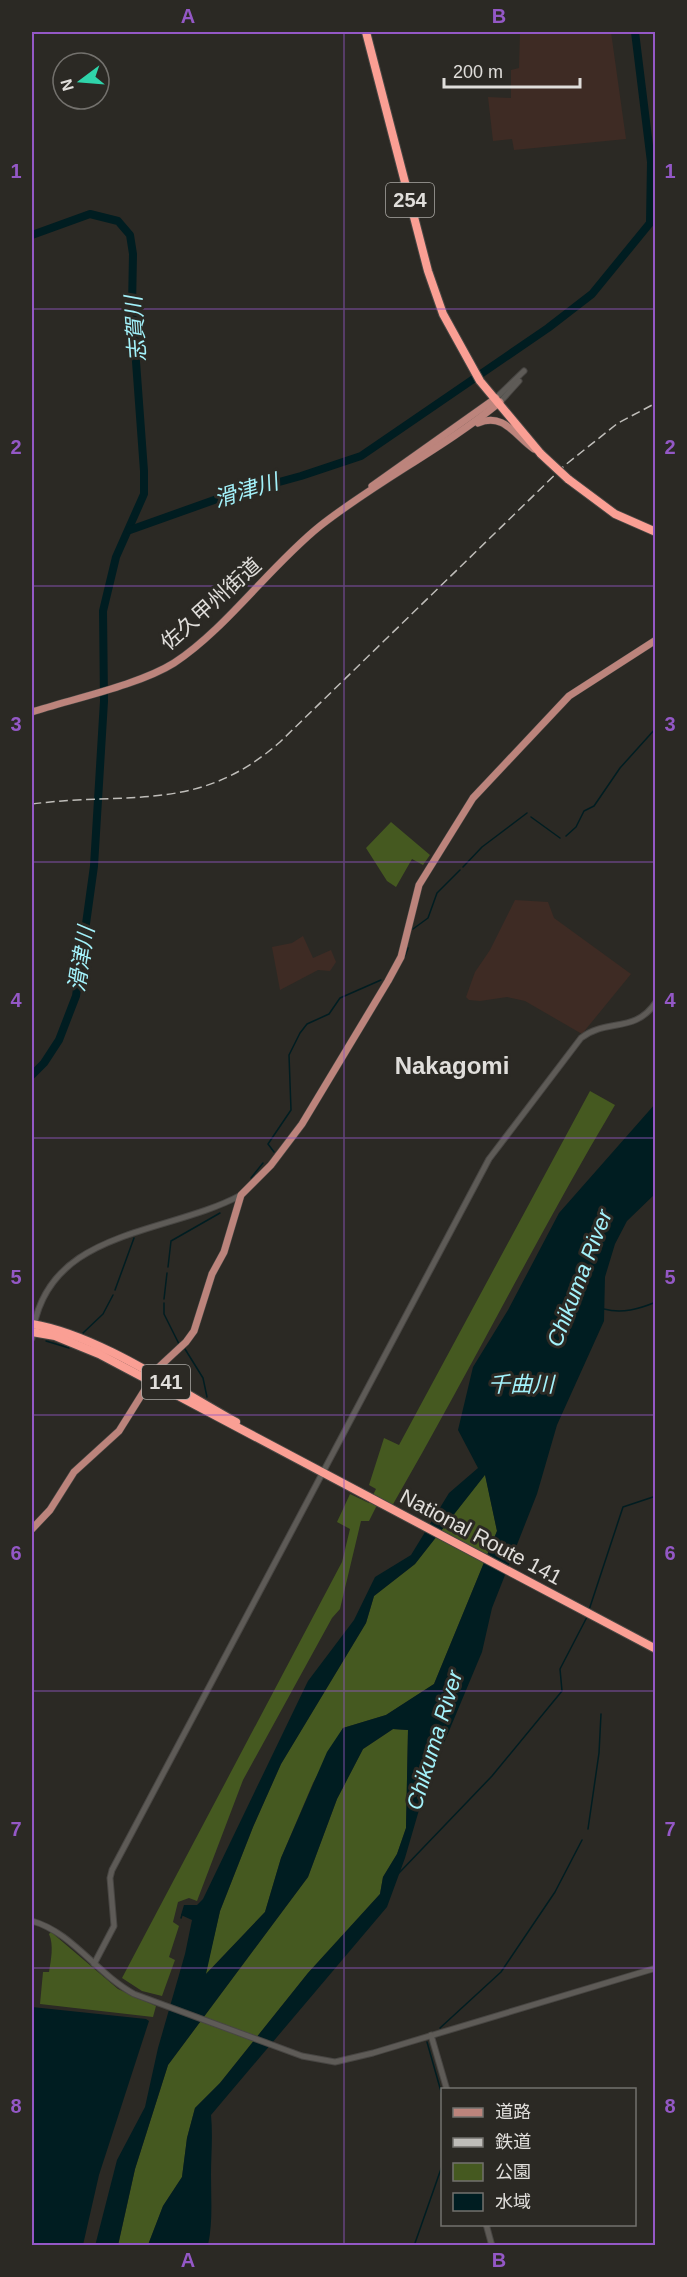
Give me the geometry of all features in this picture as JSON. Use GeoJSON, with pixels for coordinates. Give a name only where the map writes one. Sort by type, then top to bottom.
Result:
{"type":"FeatureCollection","features":[{"type":"Feature","properties":{"kind":"highway","name":"254"},"geometry":{"type":"LineString","coordinates":[[366,32],[428,271],[443,314],[468,363],[486,390],[568,479],[608,510],[656,532]]}},
{"type":"Feature","properties":{"kind":"highway","name":"National Route 141"},"geometry":{"type":"LineString","coordinates":[[32,1328],[69,1341],[138,1375],[152,1379]]}},
{"type":"Feature","properties":{"kind":"highway","name":"National Route 141"},"geometry":{"type":"LineString","coordinates":[[32,1328],[75,1336],[322,1473],[655,1649]]}},
{"type":"Feature","properties":{"kind":"main road","name":"佐久甲州街道"},"geometry":{"type":"LineString","coordinates":[[32,712],[158,671],[186,654],[310,534],[360,498],[456,436],[496,401]]}},
{"type":"Feature","properties":{"kind":"main road","name":"佐久甲州街道"},"geometry":{"type":"LineString","coordinates":[[360,498],[370,488],[496,401]]}},
{"type":"Feature","properties":{"kind":"main road"},"geometry":{"type":"LineString","coordinates":[[456,436],[481,422],[495,420],[504,423],[541,452]]}},
{"type":"Feature","properties":{"kind":"main road"},"geometry":{"type":"LineString","coordinates":[[32,1529],[50,1509],[74,1472],[119,1431],[152,1379],[194,1331],[213,1274],[224,1252],[241,1196],[271,1165],[302,1124],[388,981],[401,957],[419,885],[472,798],[569,696],[656,640]]}},
{"type":"Feature","properties":{"kind":"street"},"geometry":{"type":"LineString","coordinates":[[496,401],[514,390],[523,373]]}},
{"type":"Feature","properties":{"kind":"street"},"geometry":{"type":"LineString","coordinates":[[94,1964],[114,1926],[110,1878],[112,1870],[497,1146],[581,1038],[597,1029],[638,1020],[656,1002]]}},
{"type":"Feature","properties":{"kind":"street"},"geometry":{"type":"LineString","coordinates":[[32,1338],[37,1308],[44,1294],[76,1261],[95,1247],[123,1235],[209,1211],[241,1196]]}},
{"type":"Feature","properties":{"kind":"street"},"geometry":{"type":"LineString","coordinates":[[32,1921],[52,1929],[126,1989],[163,2005],[321,2061],[341,2061],[656,1968]]}},
{"type":"Feature","properties":{"kind":"street"},"geometry":{"type":"LineString","coordinates":[[431,2035],[446,2088]]}},
{"type":"Feature","properties":{"kind":"street"},"geometry":{"type":"LineString","coordinates":[[487,2226],[492,2246]]}},
{"type":"Feature","properties":{"kind":"shaded area"},"geometry":{"type":"Polygon","coordinates":[[[520,32],[611,32],[626,139],[514,150],[512,139],[493,141],[488,97],[511,98],[511,70],[519,68],[520,32]]]}},
{"type":"Feature","properties":{"kind":"shaded area"},"geometry":{"type":"Polygon","coordinates":[[[515,900],[548,902],[554,918],[631,974],[582,1034],[525,1001],[507,997],[480,1001],[469,1000],[466,997],[475,972],[490,950],[515,900]]]}},
{"type":"Feature","properties":{"kind":"shaded area"},"geometry":{"type":"Polygon","coordinates":[[[303,936],[313,958],[331,950],[336,962],[330,971],[318,970],[280,990],[272,947],[292,943],[303,936]]]}},
{"type":"Feature","properties":{"kind":"green space"},"geometry":{"type":"Polygon","coordinates":[[[391,822],[430,855],[423,865],[412,859],[396,887],[387,881],[366,848],[391,822]]]}},
{"type":"Feature","properties":{"kind":"green space"},"geometry":{"type":"Polygon","coordinates":[[[590,1091],[615,1105],[392,1506],[380,1499],[369,1521],[361,1521],[340,1609],[332,1618],[243,1780],[197,1901],[189,1898],[178,1902],[173,1922],[179,1926],[169,1957],[175,1960],[162,1996],[142,1991],[122,1978],[342,1562],[350,1529],[337,1522],[350,1494],[369,1503],[376,1489],[369,1485],[384,1438],[399,1445],[590,1091]]]}},
{"type":"Feature","properties":{"kind":"green space"},"geometry":{"type":"Polygon","coordinates":[[[485,1474],[497,1531],[434,1684],[386,1715],[343,1728],[313,1783],[281,1858],[265,1912],[205,1975],[220,1911],[281,1764],[366,1623],[374,1596],[415,1564],[485,1474]]]}},
{"type":"Feature","properties":{"kind":"green space"},"geometry":{"type":"Polygon","coordinates":[[[393,1729],[408,1730],[406,1828],[397,1854],[383,1877],[380,1894],[308,1973],[220,2083],[195,2108],[187,2138],[182,2177],[163,2206],[148,2245],[118,2246],[135,2169],[168,2065],[308,1877],[337,1799],[363,1749],[393,1729]]]}},
{"type":"Feature","properties":{"kind":"green space"},"geometry":{"type":"Polygon","coordinates":[[[51,1932],[118,1989],[156,2006],[153,2017],[40,2004],[43,1972],[49,1972],[51,1963],[52,1948],[49,1934],[51,1932]]]}},
{"type":"Feature","properties":{"kind":"water","name":"千曲川"},"geometry":{"type":"Polygon","coordinates":[[[655,1104],[655,1194],[627,1221],[615,1244],[605,1277],[604,1321],[557,1425],[537,1494],[492,1608],[482,1652],[426,1786],[405,1858],[387,1907],[211,2115],[211,2228],[208,2245],[148,2245],[163,2206],[182,2177],[187,2138],[195,2108],[220,2083],[308,1973],[380,1894],[383,1877],[397,1854],[406,1828],[408,1730],[393,1729],[363,1749],[337,1799],[308,1877],[168,2065],[135,2169],[118,2245],[95,2246],[117,2160],[145,2107],[158,2048],[185,1954],[192,1920],[181,1915],[184,1905],[197,1905],[203,1899],[308,1681],[354,1620],[375,1577],[411,1555],[449,1493],[478,1468],[458,1430],[473,1367],[508,1310],[559,1213],[655,1104]],[[485,1475],[415,1564],[374,1596],[366,1623],[281,1764],[253,1827],[220,1911],[206,1974],[265,1912],[281,1858],[327,1752],[343,1728],[386,1715],[434,1684],[497,1531],[485,1475]]]}},
{"type":"Feature","properties":{"kind":"water"},"geometry":{"type":"Polygon","coordinates":[[[32,2007],[149,2021],[99,2175],[83,2245],[32,2245],[32,2007]]]}},
{"type":"Feature","properties":{"kind":"waterway","name":"滑津川"},"geometry":{"type":"LineString","coordinates":[[130,530],[217,499],[301,476],[361,456],[548,328],[592,294],[650,223],[651,162],[635,32]]}},
{"type":"Feature","properties":{"kind":"waterway","name":"滑津川"},"geometry":{"type":"LineString","coordinates":[[32,235],[90,214],[118,221],[130,235],[133,254],[132,307],[144,471],[144,494],[116,557],[103,611],[104,701],[94,866],[76,996],[59,1040],[44,1063],[32,1075]]}},
{"type":"Feature","properties":{"kind":"waterway"},"geometry":{"type":"LineString","coordinates":[[566,836],[576,827],[584,811],[594,806],[620,768],[656,728]]}},
{"type":"Feature","properties":{"kind":"waterway"},"geometry":{"type":"LineString","coordinates":[[463,867],[482,847],[527,813]]}},
{"type":"Feature","properties":{"kind":"waterway"},"geometry":{"type":"LineString","coordinates":[[531,817],[560,838]]}},
{"type":"Feature","properties":{"kind":"waterway"},"geometry":{"type":"LineString","coordinates":[[413,929],[428,918],[437,893],[460,870]]}},
{"type":"Feature","properties":{"kind":"waterway"},"geometry":{"type":"LineString","coordinates":[[405,956],[408,948]]}},
{"type":"Feature","properties":{"kind":"waterway"},"geometry":{"type":"LineString","coordinates":[[274,1152],[268,1144],[291,1110],[289,1055],[300,1033],[307,1024],[329,1014],[340,998],[381,980]]}},
{"type":"Feature","properties":{"kind":"waterway"},"geometry":{"type":"LineString","coordinates":[[251,1178],[263,1163]]}},
{"type":"Feature","properties":{"kind":"waterway"},"geometry":{"type":"LineString","coordinates":[[168,1267],[171,1241],[220,1213]]}},
{"type":"Feature","properties":{"kind":"waterway"},"geometry":{"type":"LineString","coordinates":[[115,1290],[134,1238]]}},
{"type":"Feature","properties":{"kind":"waterway"},"geometry":{"type":"LineString","coordinates":[[164,1299],[167,1273]]}},
{"type":"Feature","properties":{"kind":"waterway"},"geometry":{"type":"LineString","coordinates":[[83,1333],[103,1314],[113,1295]]}},
{"type":"Feature","properties":{"kind":"waterway"},"geometry":{"type":"LineString","coordinates":[[604,1309],[630,1310],[656,1302]]}},
{"type":"Feature","properties":{"kind":"waterway"},"geometry":{"type":"LineString","coordinates":[[164,1303],[164,1314],[179,1344]]}},
{"type":"Feature","properties":{"kind":"waterway"},"geometry":{"type":"LineString","coordinates":[[46,1341],[69,1348]]}},
{"type":"Feature","properties":{"kind":"waterway"},"geometry":{"type":"LineString","coordinates":[[185,1349],[203,1378],[207,1397]]}},
{"type":"Feature","properties":{"kind":"waterway"},"geometry":{"type":"LineString","coordinates":[[589,1610],[623,1507],[656,1496]]}},
{"type":"Feature","properties":{"kind":"waterway"},"geometry":{"type":"LineString","coordinates":[[399,1873],[492,1776],[562,1691],[560,1669],[587,1617]]}},
{"type":"Feature","properties":{"kind":"waterway"},"geometry":{"type":"LineString","coordinates":[[588,1829],[599,1753],[601,1714]]}},
{"type":"Feature","properties":{"kind":"waterway"},"geometry":{"type":"LineString","coordinates":[[440,2028],[501,1972],[555,1892],[582,1840]]}},
{"type":"Feature","properties":{"kind":"waterway"},"geometry":{"type":"LineString","coordinates":[[427,2042],[441,2091]]}},
{"type":"Feature","properties":{"kind":"waterway"},"geometry":{"type":"LineString","coordinates":[[414,2246],[441,2169]]}},
{"type":"Feature","properties":{"kind":"railway"},"geometry":{"type":"LineString","coordinates":[[32,804],[132,798],[191,790],[220,780],[250,765],[280,742],[564,466],[618,423],[656,403]]}},
{"type":"Feature","properties":{"kind":"district","name":"Nakagomi"},"geometry":{"type":"Point","coordinates":[452,1066]}},
{"type":"Feature","properties":{"kind":"water label","name":"志賀川"},"geometry":{"type":"Point","coordinates":[135,329]}},
{"type":"Feature","properties":{"kind":"water label","name":"Chikuma River"},"geometry":{"type":"Point","coordinates":[579,1278]}},
{"type":"Feature","properties":{"kind":"water label","name":"Chikuma River"},"geometry":{"type":"Point","coordinates":[434,1740]}}]}
